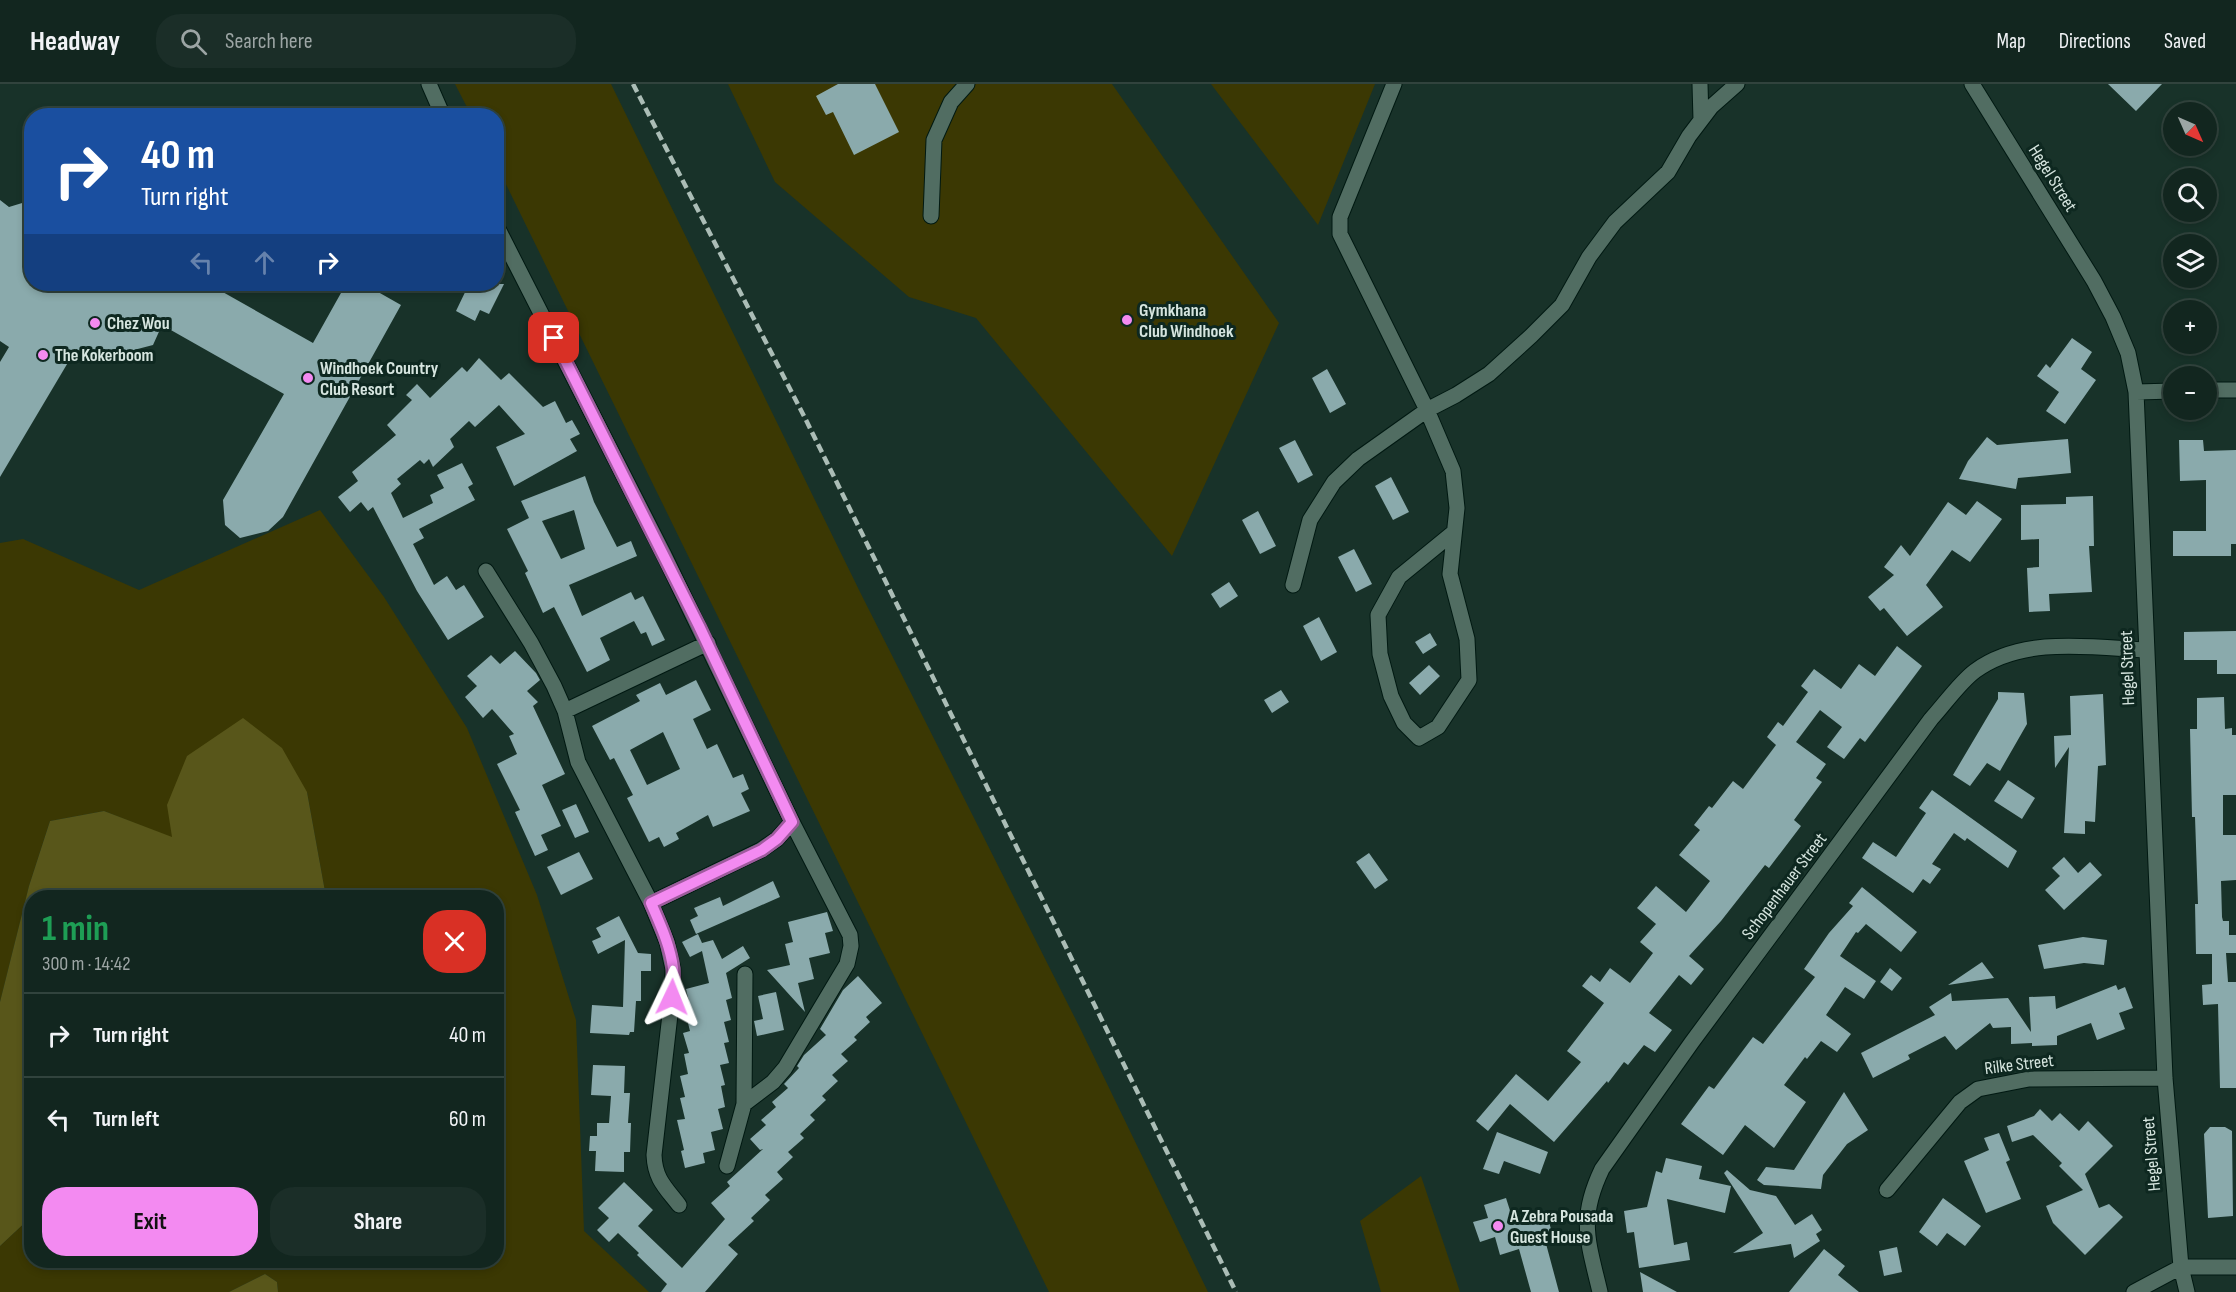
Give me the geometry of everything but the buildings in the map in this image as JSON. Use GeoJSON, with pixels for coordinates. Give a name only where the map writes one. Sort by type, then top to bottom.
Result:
{"type":"FeatureCollection","features":[{"type":"Feature","properties":{"kind":"street"},"geometry":{"type":"LineString","coordinates":[[429,84],[440,108]]}},
{"type":"Feature","properties":{"kind":"street"},"geometry":{"type":"LineString","coordinates":[[931,216],[934,140],[951,102],[967,84]]}},
{"type":"Feature","properties":{"kind":"street"},"geometry":{"type":"LineString","coordinates":[[1394,84],[1340,217],[1340,234],[1427,410],[1452,471],[1457,508],[1450,574],[1467,639],[1469,680],[1438,727],[1419,738],[1404,723],[1391,696],[1380,654],[1378,615],[1399,577],[1454,532]]}},
{"type":"Feature","properties":{"kind":"street"},"geometry":{"type":"LineString","coordinates":[[1700,84],[1701,120]]}},
{"type":"Feature","properties":{"kind":"street"},"geometry":{"type":"LineString","coordinates":[[1293,585],[1310,520],[1334,482],[1358,459],[1427,410],[1489,374],[1562,305],[1589,258],[1615,222],[1668,172],[1689,135],[1711,107],[1737,84]]}},
{"type":"Feature","properties":{"kind":"street","name":"Hegel Street"},"geometry":{"type":"LineString","coordinates":[[1972,84],[2094,281],[2113,317],[2128,353],[2136,392],[2165,1078],[2181,1267],[2187,1292]]}},
{"type":"Feature","properties":{"kind":"street"},"geometry":{"type":"LineString","coordinates":[[504,241],[708,643],[792,822],[846,925],[851,946],[850,958],[785,1068],[773,1082],[744,1104]]}},
{"type":"Feature","properties":{"kind":"street"},"geometry":{"type":"LineString","coordinates":[[2217,390],[2236,390]]}},
{"type":"Feature","properties":{"kind":"street"},"geometry":{"type":"LineString","coordinates":[[2136,392],[2163,391]]}},
{"type":"Feature","properties":{"kind":"street"},"geometry":{"type":"LineString","coordinates":[[486,571],[531,643],[565,711],[578,762],[651,903],[667,942],[673,969],[672,997],[654,1155],[655,1170],[679,1205]]}},
{"type":"Feature","properties":{"kind":"street"},"geometry":{"type":"LineString","coordinates":[[565,711],[708,643]]}},
{"type":"Feature","properties":{"kind":"street","name":"Schopenhauer Street"},"geometry":{"type":"LineString","coordinates":[[1600,1292],[1588,1242],[1586,1215],[1591,1191],[1602,1169],[1692,1042],[1931,719],[1973,672],[2001,656],[2044,646],[2146,650]]}},
{"type":"Feature","properties":{"kind":"street"},"geometry":{"type":"LineString","coordinates":[[651,903],[762,850],[777,839],[792,822]]}},
{"type":"Feature","properties":{"kind":"street"},"geometry":{"type":"LineString","coordinates":[[727,1166],[744,1104],[745,974]]}},
{"type":"Feature","properties":{"kind":"street","name":"Rilke Street"},"geometry":{"type":"LineString","coordinates":[[1887,1190],[1960,1102],[1978,1089],[2028,1079],[2165,1078]]}},
{"type":"Feature","properties":{"kind":"street"},"geometry":{"type":"LineString","coordinates":[[2134,1292],[2181,1267],[2236,1267]]}},
{"type":"Feature","properties":{"kind":"shaded area"},"geometry":{"type":"Polygon","coordinates":[[[455,84],[611,84],[861,594],[1080,1028],[1208,1292],[1049,1292],[504,180],[504,108],[467,108],[455,84]]]}},
{"type":"Feature","properties":{"kind":"shaded area","name":"Gymkhana Club Windhoek"},"geometry":{"type":"Polygon","coordinates":[[[728,84],[1112,84],[1279,323],[1172,556],[976,318],[909,297],[775,182],[728,84]]]}},
{"type":"Feature","properties":{"kind":"shaded area"},"geometry":{"type":"Polygon","coordinates":[[[1211,84],[1375,84],[1318,225],[1211,84]]]}},
{"type":"Feature","properties":{"kind":"shaded area"},"geometry":{"type":"Polygon","coordinates":[[[320,510],[384,597],[467,728],[537,895],[576,1020],[584,1231],[649,1292],[278,1292],[277,1282],[265,1274],[229,1292],[0,1292],[0,1246],[24,1224],[24,1268],[504,1268],[504,890],[325,890],[307,792],[172,838],[104,811],[50,821],[28,890],[24,890],[24,906],[0,1002],[0,543],[23,539],[139,590],[320,510]]]}},
{"type":"Feature","properties":{"kind":"shaded area"},"geometry":{"type":"Polygon","coordinates":[[[243,718],[282,748],[307,792],[325,890],[28,890],[50,821],[104,811],[172,837],[167,805],[187,756],[243,718]]]}},
{"type":"Feature","properties":{"kind":"shaded area"},"geometry":{"type":"Polygon","coordinates":[[[24,906],[24,1081],[22,1088],[24,1098],[24,1224],[0,1246],[0,1002],[24,906]]]}},
{"type":"Feature","properties":{"kind":"shaded area"},"geometry":{"type":"Polygon","coordinates":[[[1421,1176],[1460,1292],[1381,1292],[1360,1221],[1421,1176]]]}},
{"type":"Feature","properties":{"kind":"shaded area"},"geometry":{"type":"Polygon","coordinates":[[[265,1274],[277,1282],[278,1292],[229,1292],[265,1274]]]}},
{"type":"Feature","properties":{"kind":"railway"},"geometry":{"type":"LineString","coordinates":[[633,84],[807,422],[1236,1292]]}},
{"type":"Feature","properties":{"kind":"place","name":"Gymkhana Club Windhoek"},"geometry":{"type":"Point","coordinates":[1127,320]}},
{"type":"Feature","properties":{"kind":"place","name":"Chez Wou"},"geometry":{"type":"Point","coordinates":[95,323]}},
{"type":"Feature","properties":{"kind":"place","name":"The Kokerboom"},"geometry":{"type":"Point","coordinates":[43,355]}},
{"type":"Feature","properties":{"kind":"place","name":"Windhoek Country Club Resort"},"geometry":{"type":"Point","coordinates":[308,378]}},
{"type":"Feature","properties":{"kind":"place","name":"A Zebra Pousada Guest House"},"geometry":{"type":"Point","coordinates":[1498,1226]}},
{"type":"Feature","properties":{"kind":"route"},"geometry":{"type":"LineString","coordinates":[[554,338],[699,626],[792,822],[777,839],[762,850],[651,903],[670,955],[673,969],[672,997]]}}]}
